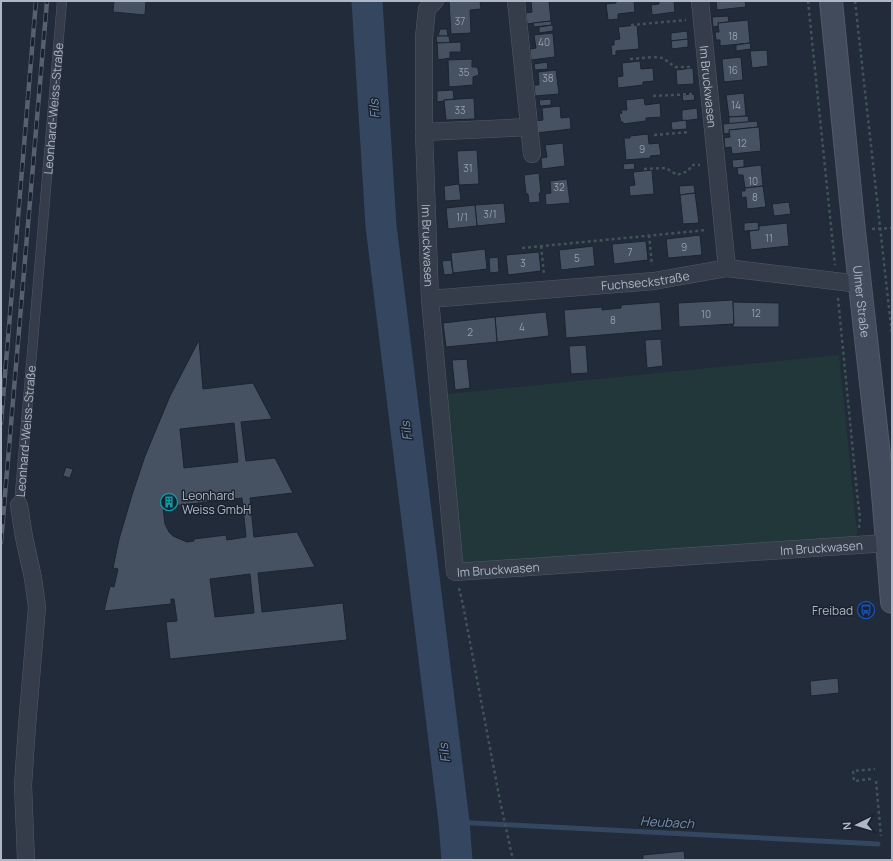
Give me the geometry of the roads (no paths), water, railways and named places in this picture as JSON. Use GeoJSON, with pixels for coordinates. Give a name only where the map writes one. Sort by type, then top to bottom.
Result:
{"type":"FeatureCollection","features":[{"type":"Feature","properties":{"kind":"main road","name":"Ulmer Straße"},"geometry":{"type":"LineString","coordinates":[[831,1],[882,482],[892,592]]}},
{"type":"Feature","properties":{"kind":"street","name":"Im Bruckwasen"},"geometry":{"type":"LineString","coordinates":[[435,1],[427,9],[424,37],[424,132],[430,299],[455,572],[887,544]]}},
{"type":"Feature","properties":{"kind":"street"},"geometry":{"type":"LineString","coordinates":[[516,1],[532,154]]}},
{"type":"Feature","properties":{"kind":"street","name":"Im Bruckwasen"},"geometry":{"type":"LineString","coordinates":[[700,1],[727,268]]}},
{"type":"Feature","properties":{"kind":"street"},"geometry":{"type":"LineString","coordinates":[[424,132],[529,127]]}},
{"type":"Feature","properties":{"kind":"street","name":"Fuchseckstraße"},"geometry":{"type":"LineString","coordinates":[[430,299],[654,281],[727,268],[860,284]]}},
{"type":"Feature","properties":{"kind":"street","name":"Leonhard-Weiss-Straße"},"geometry":{"type":"LineString","coordinates":[[19,505],[37,607],[26,726],[23,785],[26,860]]}},
{"type":"Feature","properties":{"kind":"lane","name":"Leonhard-Weiss-Straße"},"geometry":{"type":"LineString","coordinates":[[19,505],[62,1]]}},
{"type":"Feature","properties":{"kind":"waterway","name":"Fils"},"geometry":{"type":"LineString","coordinates":[[367,1],[381,226],[454,822],[457,860]]}},
{"type":"Feature","properties":{"kind":"waterway","name":"Heubach"},"geometry":{"type":"LineString","coordinates":[[454,822],[878,844]]}},
{"type":"Feature","properties":{"kind":"railway"},"geometry":{"type":"LineString","coordinates":[[1,423],[36,1]]}},
{"type":"Feature","properties":{"kind":"railway"},"geometry":{"type":"LineString","coordinates":[[1,542],[47,1]]}},
{"type":"Feature","properties":{"kind":"place","name":"Leonhard Weiss GmbH"},"geometry":{"type":"Point","coordinates":[169,502]}},
{"type":"Feature","properties":{"kind":"place","name":"Freibad"},"geometry":{"type":"Point","coordinates":[866,610]}}]}
